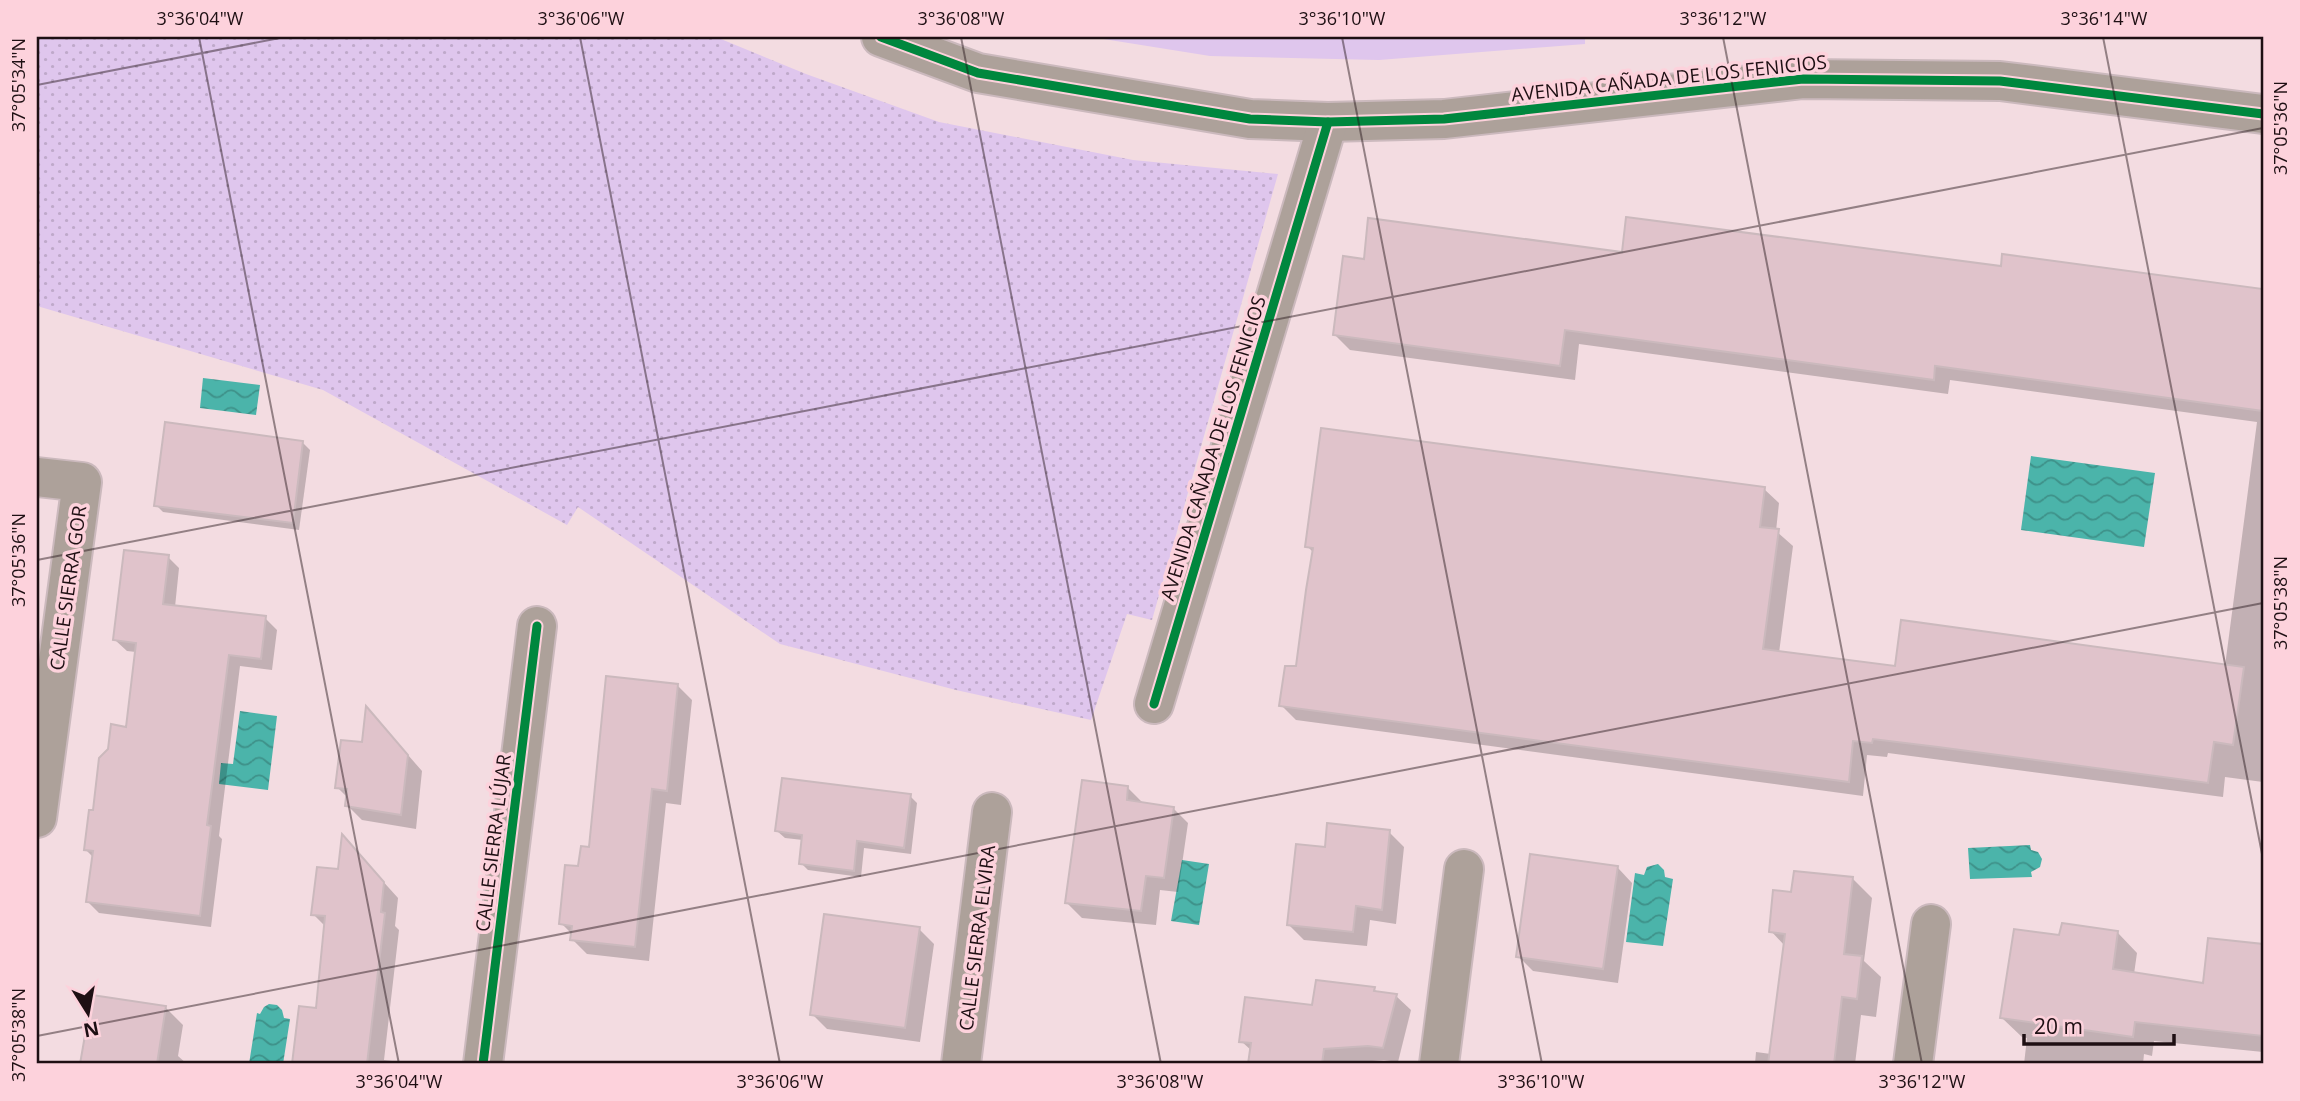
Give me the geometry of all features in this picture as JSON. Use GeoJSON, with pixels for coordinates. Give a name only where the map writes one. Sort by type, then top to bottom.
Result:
{"type":"FeatureCollection","features":[{"type":"Feature","properties":{"kind":"street","name":"AVENIDA CAÑADA DE LOS FENICIOS"},"geometry":{"type":"LineString","coordinates":[[881,37],[978,73],[1250,119],[1328,122],[1444,119],[1803,79],[2000,81],[2263,114]]}},
{"type":"Feature","properties":{"kind":"street","name":"AVENIDA CAÑADA DE LOS FENICIOS"},"geometry":{"type":"LineString","coordinates":[[1154,704],[1328,122]]}},
{"type":"Feature","properties":{"kind":"street","name":"CALLE SIERRA GOR"},"geometry":{"type":"LineString","coordinates":[[37,477],[82,482],[37,818]]}},
{"type":"Feature","properties":{"kind":"street","name":"CALLE SIERRA LÚJAR"},"geometry":{"type":"LineString","coordinates":[[483,1064],[537,626]]}},
{"type":"Feature","properties":{"kind":"street","name":"CALLE SIERRA ELVIRA"},"geometry":{"type":"LineString","coordinates":[[961,1064],[992,812]]}},
{"type":"Feature","properties":{"kind":"street"},"geometry":{"type":"LineString","coordinates":[[1438,1064],[1464,869]]}},
{"type":"Feature","properties":{"kind":"street"},"geometry":{"type":"LineString","coordinates":[[1913,1064],[1931,924]]}},
{"type":"Feature","properties":{"kind":"shaded area"},"geometry":{"type":"Polygon","coordinates":[[[37,37],[716,37],[806,74],[939,122],[1133,160],[1278,174],[1152,620],[1127,614],[1091,720],[956,690],[780,644],[578,507],[567,525],[323,390],[37,306],[37,37]]]}},
{"type":"Feature","properties":{"kind":"shaded area"},"geometry":{"type":"Polygon","coordinates":[[[1091,37],[1585,37],[1585,44],[1379,60],[1210,56],[1091,37]]]}},
{"type":"Feature","properties":{"kind":"water"},"geometry":{"type":"Polygon","coordinates":[[[203,378],[260,385],[256,415],[200,408],[203,378]]]}},
{"type":"Feature","properties":{"kind":"water"},"geometry":{"type":"Polygon","coordinates":[[[2031,456],[2155,473],[2144,547],[2021,530],[2031,456]]]}},
{"type":"Feature","properties":{"kind":"water"},"geometry":{"type":"Polygon","coordinates":[[[240,711],[277,716],[268,790],[219,784],[221,763],[233,764],[240,711]]]}},
{"type":"Feature","properties":{"kind":"water"},"geometry":{"type":"Polygon","coordinates":[[[2030,845],[2031,850],[2038,852],[2042,859],[2040,867],[2031,872],[2032,877],[1970,879],[1968,848],[2030,845]]]}},
{"type":"Feature","properties":{"kind":"water"},"geometry":{"type":"Polygon","coordinates":[[[1182,860],[1209,864],[1199,925],[1171,921],[1182,860]]]}},
{"type":"Feature","properties":{"kind":"water"},"geometry":{"type":"Polygon","coordinates":[[[1658,864],[1664,870],[1665,877],[1673,879],[1663,946],[1626,942],[1635,873],[1644,875],[1647,867],[1658,864]]]}},
{"type":"Feature","properties":{"kind":"water"},"geometry":{"type":"Polygon","coordinates":[[[269,1004],[277,1005],[284,1018],[290,1019],[283,1064],[249,1064],[257,1013],[260,1014],[269,1004]]]}},
{"type":"Feature","properties":{"kind":"building"},"geometry":{"type":"Polygon","coordinates":[[[1626,217],[2001,266],[2002,254],[2263,289],[2263,411],[1935,366],[1934,380],[1565,330],[1560,366],[1333,335],[1343,256],[1364,259],[1368,218],[1622,252],[1626,217]]]}},
{"type":"Feature","properties":{"kind":"building"},"geometry":{"type":"Polygon","coordinates":[[[165,422],[303,441],[293,523],[154,506],[165,422]]]}},
{"type":"Feature","properties":{"kind":"building"},"geometry":{"type":"Polygon","coordinates":[[[1321,428],[1765,487],[1760,527],[1779,529],[1763,649],[1895,666],[1901,620],[2244,667],[2233,745],[2214,742],[2208,783],[1873,739],[1872,743],[1853,741],[1849,782],[1279,706],[1285,666],[1296,666],[1313,548],[1305,547],[1321,428]]]}},
{"type":"Feature","properties":{"kind":"building"},"geometry":{"type":"Polygon","coordinates":[[[124,550],[169,555],[163,604],[266,616],[261,659],[229,655],[207,825],[211,826],[200,916],[86,902],[93,851],[84,850],[89,810],[93,810],[99,758],[108,749],[111,724],[126,727],[136,643],[113,640],[124,550]]]}},
{"type":"Feature","properties":{"kind":"building"},"geometry":{"type":"Polygon","coordinates":[[[606,676],[678,684],[667,791],[652,789],[635,947],[570,940],[572,926],[559,924],[565,865],[578,866],[581,846],[589,847],[606,676]]]}},
{"type":"Feature","properties":{"kind":"building"},"geometry":{"type":"Polygon","coordinates":[[[366,706],[408,755],[401,815],[345,806],[347,789],[335,788],[341,740],[362,742],[366,706]]]}},
{"type":"Feature","properties":{"kind":"building"},"geometry":{"type":"Polygon","coordinates":[[[782,778],[911,794],[904,848],[857,841],[854,871],[799,864],[802,835],[775,831],[782,778]]]}},
{"type":"Feature","properties":{"kind":"building"},"geometry":{"type":"Polygon","coordinates":[[[1082,780],[1128,786],[1127,800],[1174,807],[1164,878],[1146,876],[1141,911],[1065,903],[1082,780]]]}},
{"type":"Feature","properties":{"kind":"building"},"geometry":{"type":"Polygon","coordinates":[[[1327,823],[1390,830],[1382,910],[1356,906],[1353,932],[1287,925],[1296,844],[1325,847],[1327,823]]]}},
{"type":"Feature","properties":{"kind":"building"},"geometry":{"type":"Polygon","coordinates":[[[342,834],[384,882],[381,912],[385,913],[367,1064],[292,1064],[299,1006],[316,1008],[325,916],[311,915],[317,867],[338,869],[342,834]]]}},
{"type":"Feature","properties":{"kind":"building"},"geometry":{"type":"Polygon","coordinates":[[[1530,854],[1618,866],[1603,969],[1516,957],[1530,854]]]}},
{"type":"Feature","properties":{"kind":"building"},"geometry":{"type":"Polygon","coordinates":[[[1794,871],[1853,877],[1844,954],[1862,956],[1857,999],[1842,997],[1834,1064],[1768,1064],[1785,934],[1769,932],[1773,890],[1791,892],[1794,871]]]}},
{"type":"Feature","properties":{"kind":"building"},"geometry":{"type":"Polygon","coordinates":[[[824,914],[920,927],[905,1028],[810,1015],[824,914]]]}},
{"type":"Feature","properties":{"kind":"building"},"geometry":{"type":"Polygon","coordinates":[[[2062,923],[2118,931],[2113,969],[2203,983],[2208,938],[2263,944],[2263,1036],[2135,1022],[2133,1037],[2000,1018],[2014,929],[2059,935],[2062,923]]]}},
{"type":"Feature","properties":{"kind":"building"},"geometry":{"type":"Polygon","coordinates":[[[1316,980],[1375,987],[1374,991],[1397,994],[1383,1048],[1368,1046],[1324,1049],[1322,1064],[1248,1064],[1251,1043],[1239,1042],[1245,997],[1312,1005],[1316,980]]]}},
{"type":"Feature","properties":{"kind":"building"},"geometry":{"type":"Polygon","coordinates":[[[92,995],[166,1006],[157,1064],[80,1064],[92,995]]]}},
{"type":"Feature","properties":{"kind":"cycle path"},"geometry":{"type":"LineString","coordinates":[[881,37],[978,73],[1250,119],[1328,122],[1444,119],[1803,79],[2000,81],[2263,114]]}},
{"type":"Feature","properties":{"kind":"cycle path"},"geometry":{"type":"LineString","coordinates":[[1154,704],[1328,122]]}},
{"type":"Feature","properties":{"kind":"cycle path"},"geometry":{"type":"LineString","coordinates":[[483,1064],[537,626]]}}]}
